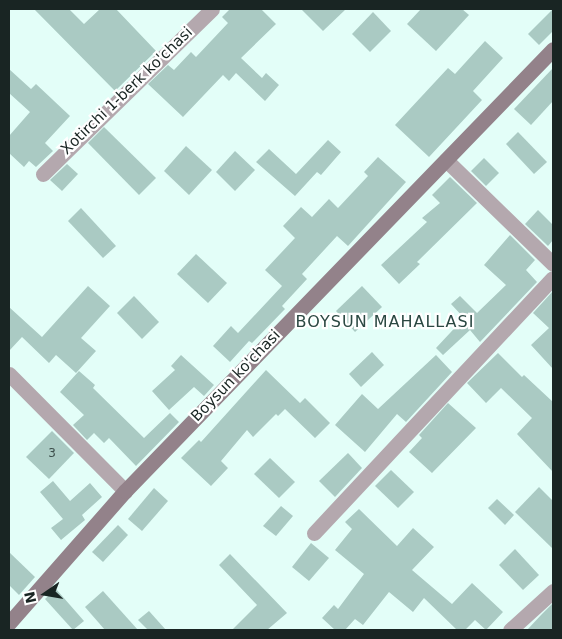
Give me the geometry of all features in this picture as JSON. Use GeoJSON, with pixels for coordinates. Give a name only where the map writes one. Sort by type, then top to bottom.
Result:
{"type":"FeatureCollection","features":[{"type":"Feature","properties":{"kind":"street","name":"Xotirchi 1-berk ko'chasi"},"geometry":{"type":"LineString","coordinates":[[43,174],[212,9]]}},
{"type":"Feature","properties":{"kind":"street","name":"Boysun ko'chasi"},"geometry":{"type":"LineString","coordinates":[[9,623],[125,490],[553,49]]}},
{"type":"Feature","properties":{"kind":"street"},"geometry":{"type":"LineString","coordinates":[[446,160],[553,264]]}},
{"type":"Feature","properties":{"kind":"street"},"geometry":{"type":"LineString","coordinates":[[314,533],[553,278]]}},
{"type":"Feature","properties":{"kind":"street"},"geometry":{"type":"LineString","coordinates":[[9,374],[125,490]]}},
{"type":"Feature","properties":{"kind":"street"},"geometry":{"type":"LineString","coordinates":[[510,630],[553,591]]}},
{"type":"Feature","properties":{"kind":"building"},"geometry":{"type":"Polygon","coordinates":[[[34,9],[69,9],[84,24],[100,9],[116,9],[156,51],[115,91],[34,9]]]}},
{"type":"Feature","properties":{"kind":"building"},"geometry":{"type":"Polygon","coordinates":[[[230,9],[261,9],[276,24],[241,58],[262,78],[266,73],[279,85],[265,101],[236,73],[229,81],[223,75],[183,117],[148,84],[168,65],[174,70],[191,52],[196,57],[228,23],[222,17],[230,9]]]}},
{"type":"Feature","properties":{"kind":"building"},"geometry":{"type":"Polygon","coordinates":[[[301,9],[346,9],[323,31],[301,9]]]}},
{"type":"Feature","properties":{"kind":"building"},"geometry":{"type":"Polygon","coordinates":[[[421,9],[462,9],[469,15],[436,51],[407,24],[421,9]]]}},
{"type":"Feature","properties":{"kind":"building"},"geometry":{"type":"Polygon","coordinates":[[[553,9],[553,31],[539,45],[528,34],[553,9]]]}},
{"type":"Feature","properties":{"kind":"building"},"geometry":{"type":"Polygon","coordinates":[[[373,12],[391,31],[370,52],[352,34],[373,12]]]}},
{"type":"Feature","properties":{"kind":"building"},"geometry":{"type":"Polygon","coordinates":[[[485,41],[503,58],[473,91],[482,100],[429,157],[395,125],[448,68],[455,74],[485,41]]]}},
{"type":"Feature","properties":{"kind":"building"},"geometry":{"type":"Polygon","coordinates":[[[553,68],[553,101],[531,125],[514,109],[553,68]]]}},
{"type":"Feature","properties":{"kind":"building"},"geometry":{"type":"Polygon","coordinates":[[[9,69],[31,89],[36,84],[70,116],[45,143],[53,151],[36,167],[29,161],[24,167],[9,153],[9,136],[30,112],[9,93],[9,69]]]}},
{"type":"Feature","properties":{"kind":"building"},"geometry":{"type":"Polygon","coordinates":[[[104,127],[156,178],[139,195],[88,143],[104,127]]]}},
{"type":"Feature","properties":{"kind":"building"},"geometry":{"type":"Polygon","coordinates":[[[518,132],[547,162],[534,174],[506,144],[518,132]]]}},
{"type":"Feature","properties":{"kind":"building"},"geometry":{"type":"Polygon","coordinates":[[[328,140],[341,152],[321,175],[317,172],[295,196],[256,162],[269,149],[296,174],[328,140]]]}},
{"type":"Feature","properties":{"kind":"building"},"geometry":{"type":"Polygon","coordinates":[[[186,146],[212,170],[189,195],[164,171],[186,146]]]}},
{"type":"Feature","properties":{"kind":"building"},"geometry":{"type":"Polygon","coordinates":[[[235,151],[255,170],[235,191],[216,172],[235,151]]]}},
{"type":"Feature","properties":{"kind":"building"},"geometry":{"type":"Polygon","coordinates":[[[378,157],[406,182],[348,246],[337,236],[302,274],[307,279],[282,306],[285,309],[252,343],[249,341],[230,362],[213,346],[231,326],[238,333],[282,286],[265,270],[295,238],[283,226],[301,207],[312,217],[329,199],[338,208],[368,176],[364,172],[378,157]]]}},
{"type":"Feature","properties":{"kind":"building"},"geometry":{"type":"Polygon","coordinates":[[[484,158],[499,173],[486,186],[471,171],[484,158]]]}},
{"type":"Feature","properties":{"kind":"building"},"geometry":{"type":"Polygon","coordinates":[[[67,164],[78,174],[62,191],[50,180],[67,164]]]}},
{"type":"Feature","properties":{"kind":"building"},"geometry":{"type":"Polygon","coordinates":[[[450,177],[477,203],[417,262],[420,264],[399,284],[381,265],[427,222],[422,218],[440,203],[432,195],[450,177]]]}},
{"type":"Feature","properties":{"kind":"building"},"geometry":{"type":"Polygon","coordinates":[[[81,208],[116,246],[103,258],[68,221],[81,208]]]}},
{"type":"Feature","properties":{"kind":"building"},"geometry":{"type":"Polygon","coordinates":[[[538,210],[553,225],[553,240],[548,246],[525,224],[538,210]]]}},
{"type":"Feature","properties":{"kind":"building"},"geometry":{"type":"Polygon","coordinates":[[[510,235],[535,260],[526,270],[537,282],[480,342],[470,330],[443,355],[436,348],[464,318],[451,304],[460,296],[477,313],[506,285],[484,265],[510,235]]]}},
{"type":"Feature","properties":{"kind":"building"},"geometry":{"type":"Polygon","coordinates":[[[196,254],[227,283],[208,303],[177,274],[196,254]]]}},
{"type":"Feature","properties":{"kind":"building"},"geometry":{"type":"Polygon","coordinates":[[[88,286],[110,306],[81,338],[96,351],[76,373],[56,355],[49,363],[22,337],[9,351],[9,307],[42,337],[88,286]]]}},
{"type":"Feature","properties":{"kind":"building"},"geometry":{"type":"Polygon","coordinates":[[[362,286],[382,307],[355,332],[336,311],[362,286]]]}},
{"type":"Feature","properties":{"kind":"building"},"geometry":{"type":"Polygon","coordinates":[[[553,291],[553,369],[531,345],[549,328],[533,313],[553,291]]]}},
{"type":"Feature","properties":{"kind":"building"},"geometry":{"type":"Polygon","coordinates":[[[134,296],[159,322],[142,339],[117,313],[134,296]]]}},
{"type":"Feature","properties":{"kind":"building"},"geometry":{"type":"Polygon","coordinates":[[[372,352],[384,365],[361,387],[349,374],[372,352]]]}},
{"type":"Feature","properties":{"kind":"building"},"geometry":{"type":"Polygon","coordinates":[[[498,353],[522,377],[524,375],[553,402],[553,472],[517,434],[532,418],[501,388],[486,403],[467,383],[498,353]]]}},
{"type":"Feature","properties":{"kind":"building"},"geometry":{"type":"Polygon","coordinates":[[[181,355],[214,385],[204,396],[194,387],[169,410],[152,391],[175,370],[171,366],[181,355]]]}},
{"type":"Feature","properties":{"kind":"building"},"geometry":{"type":"Polygon","coordinates":[[[436,355],[452,372],[406,422],[397,414],[365,452],[335,425],[362,394],[378,409],[436,355]]]}},
{"type":"Feature","properties":{"kind":"building"},"geometry":{"type":"Polygon","coordinates":[[[266,370],[300,403],[305,398],[330,423],[315,438],[285,409],[278,416],[276,414],[253,437],[247,430],[221,461],[228,468],[211,486],[181,458],[199,440],[201,442],[266,370]]]}},
{"type":"Feature","properties":{"kind":"building"},"geometry":{"type":"Polygon","coordinates":[[[79,371],[95,385],[93,388],[144,438],[170,413],[179,422],[136,466],[109,438],[104,443],[94,433],[87,440],[73,425],[84,415],[60,392],[79,371]]]}},
{"type":"Feature","properties":{"kind":"building"},"geometry":{"type":"Polygon","coordinates":[[[448,403],[476,428],[432,473],[409,452],[422,438],[419,435],[448,403]]]}},
{"type":"Feature","properties":{"kind":"building"},"geometry":{"type":"Polygon","coordinates":[[[52,431],[74,453],[49,479],[26,457],[52,431]]]}},
{"type":"Feature","properties":{"kind":"building"},"geometry":{"type":"Polygon","coordinates":[[[348,453],[362,468],[335,497],[319,481],[348,453]]]}},
{"type":"Feature","properties":{"kind":"building"},"geometry":{"type":"Polygon","coordinates":[[[270,458],[295,482],[279,498],[254,474],[270,458]]]}},
{"type":"Feature","properties":{"kind":"building"},"geometry":{"type":"Polygon","coordinates":[[[391,470],[414,492],[398,508],[375,486],[391,470]]]}},
{"type":"Feature","properties":{"kind":"building"},"geometry":{"type":"Polygon","coordinates":[[[53,481],[70,501],[90,483],[102,497],[82,515],[85,520],[61,540],[51,528],[63,519],[40,492],[53,481]]]}},
{"type":"Feature","properties":{"kind":"building"},"geometry":{"type":"Polygon","coordinates":[[[539,487],[553,501],[553,549],[515,512],[539,487]]]}},
{"type":"Feature","properties":{"kind":"building"},"geometry":{"type":"Polygon","coordinates":[[[154,488],[168,501],[142,531],[128,519],[154,488]]]}},
{"type":"Feature","properties":{"kind":"building"},"geometry":{"type":"Polygon","coordinates":[[[497,499],[514,515],[505,525],[488,508],[497,499]]]}},
{"type":"Feature","properties":{"kind":"building"},"geometry":{"type":"Polygon","coordinates":[[[281,506],[293,516],[276,536],[263,526],[281,506]]]}},
{"type":"Feature","properties":{"kind":"building"},"geometry":{"type":"Polygon","coordinates":[[[359,509],[397,546],[413,528],[434,547],[412,570],[452,604],[472,583],[503,612],[486,630],[475,620],[465,630],[457,630],[424,598],[413,612],[389,592],[363,625],[355,619],[345,630],[335,630],[322,618],[334,605],[338,609],[364,574],[335,550],[352,529],[345,522],[359,509]]]}},
{"type":"Feature","properties":{"kind":"building"},"geometry":{"type":"Polygon","coordinates":[[[118,525],[128,535],[103,562],[92,552],[118,525]]]}},
{"type":"Feature","properties":{"kind":"building"},"geometry":{"type":"Polygon","coordinates":[[[311,543],[329,558],[309,581],[292,567],[311,543]]]}},
{"type":"Feature","properties":{"kind":"building"},"geometry":{"type":"Polygon","coordinates":[[[515,549],[539,575],[523,590],[499,565],[515,549]]]}},
{"type":"Feature","properties":{"kind":"building"},"geometry":{"type":"Polygon","coordinates":[[[9,552],[35,577],[19,595],[9,585],[9,552]]]}},
{"type":"Feature","properties":{"kind":"building"},"geometry":{"type":"Polygon","coordinates":[[[230,554],[287,613],[267,630],[232,630],[257,605],[219,565],[230,554]]]}},
{"type":"Feature","properties":{"kind":"building"},"geometry":{"type":"Polygon","coordinates":[[[56,589],[84,621],[73,630],[45,599],[56,589]]]}},
{"type":"Feature","properties":{"kind":"building"},"geometry":{"type":"Polygon","coordinates":[[[103,591],[138,630],[105,630],[85,607],[103,591]]]}},
{"type":"Feature","properties":{"kind":"building"},"geometry":{"type":"Polygon","coordinates":[[[553,603],[553,630],[527,630],[542,614],[553,603]]]}},
{"type":"Feature","properties":{"kind":"building"},"geometry":{"type":"Polygon","coordinates":[[[149,611],[166,630],[148,630],[138,620],[149,611]]]}},
{"type":"Feature","properties":{"kind":"district","name":"BOYSUN MAHALLASI"},"geometry":{"type":"Point","coordinates":[385,322]}}]}
